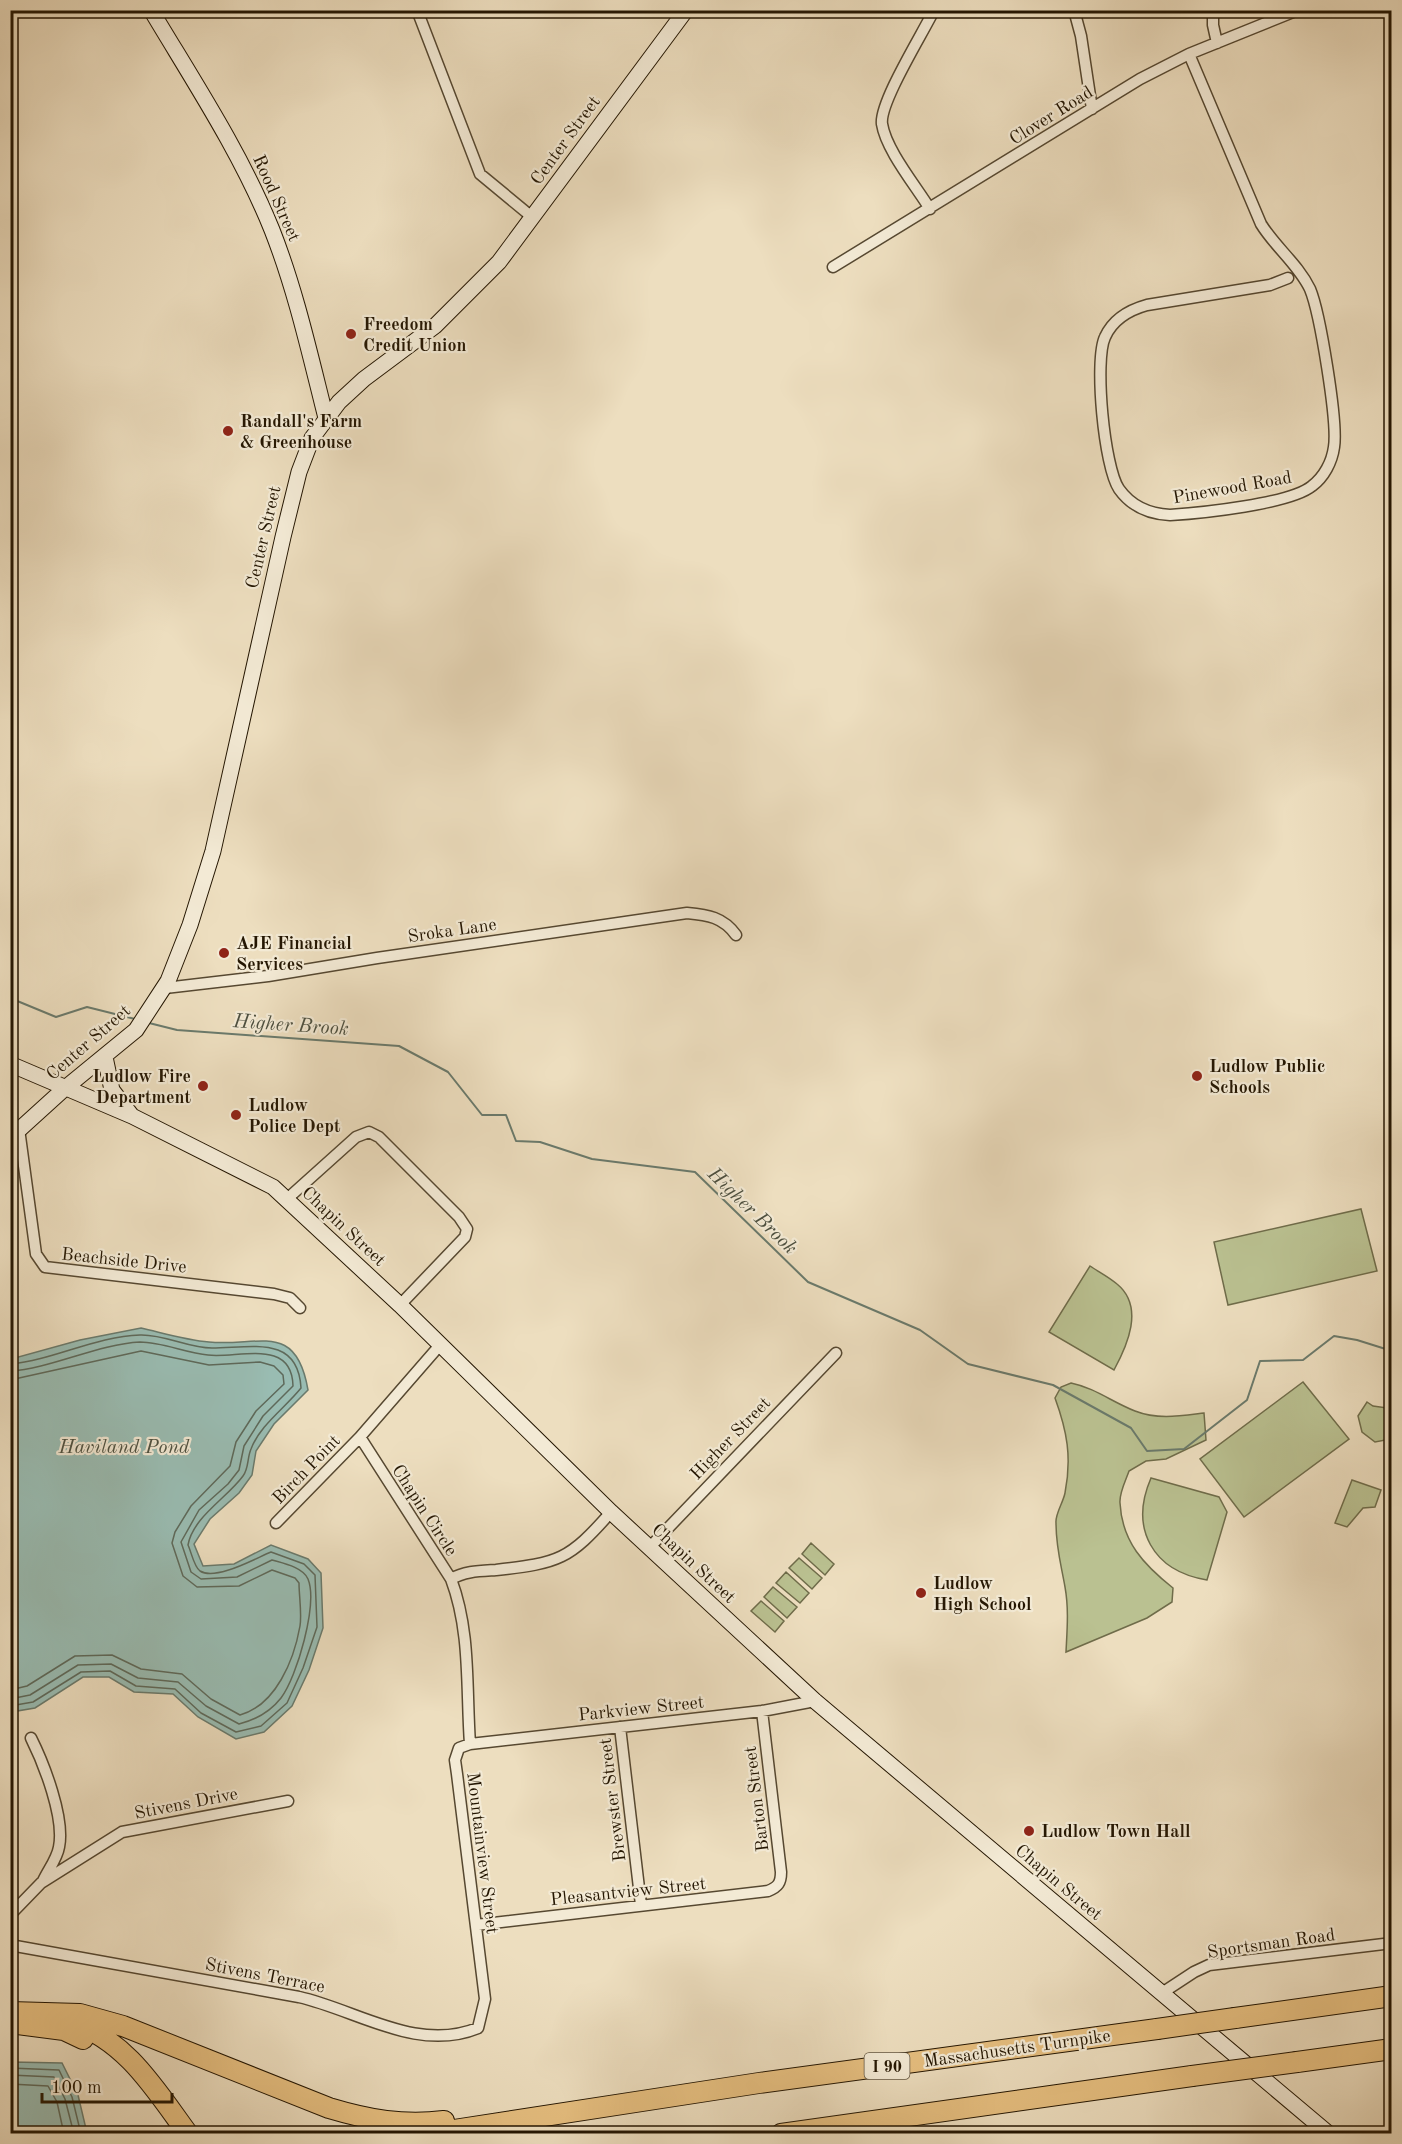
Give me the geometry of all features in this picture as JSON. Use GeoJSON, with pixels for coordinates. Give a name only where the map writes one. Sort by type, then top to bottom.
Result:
{"type":"FeatureCollection","features":[{"type":"Feature","properties":{"kind":"highway","name":"Massachusetts Turnpike"},"geometry":{"type":"LineString","coordinates":[[428,2133],[1392,1996]]}},
{"type":"Feature","properties":{"kind":"highway"},"geometry":{"type":"LineString","coordinates":[[10,2013],[80,2014],[123,2025],[329,2108],[387,2122],[424,2124],[617,2105]]}},
{"type":"Feature","properties":{"kind":"highway"},"geometry":{"type":"LineString","coordinates":[[10,2013],[62,2019],[98,2034],[117,2046],[137,2066],[188,2133]]}},
{"type":"Feature","properties":{"kind":"highway"},"geometry":{"type":"LineString","coordinates":[[10,2023],[64,2030],[98,2048],[130,2075],[175,2133]]}},
{"type":"Feature","properties":{"kind":"highway"},"geometry":{"type":"LineString","coordinates":[[781,2133],[1392,2049]]}},
{"type":"Feature","properties":{"kind":"highway"},"geometry":{"type":"LineString","coordinates":[[841,2133],[991,2104]]}},
{"type":"Feature","properties":{"kind":"main road","name":"Rood Street"},"geometry":{"type":"LineString","coordinates":[[151,10],[230,144],[262,208],[284,263],[326,418]]}},
{"type":"Feature","properties":{"kind":"main road","name":"Center Street"},"geometry":{"type":"LineString","coordinates":[[15,1134],[146,1019],[165,988],[190,925],[213,851],[253,663],[299,472],[310,443],[334,407],[359,383],[402,352],[464,299],[499,262],[686,10]]}},
{"type":"Feature","properties":{"kind":"main road"},"geometry":{"type":"LineString","coordinates":[[105,1057],[112,1090],[132,1116]]}},
{"type":"Feature","properties":{"kind":"main road","name":"Chapin Street"},"geometry":{"type":"LineString","coordinates":[[10,1064],[64,1089],[132,1116],[260,1179],[287,1199],[400,1305],[611,1512],[815,1701],[1329,2133]]}},
{"type":"Feature","properties":{"kind":"street"},"geometry":{"type":"LineString","coordinates":[[417,10],[480,174],[532,217]]}},
{"type":"Feature","properties":{"kind":"street"},"geometry":{"type":"LineString","coordinates":[[930,209],[889,142],[882,120],[888,99],[934,10]]}},
{"type":"Feature","properties":{"kind":"street"},"geometry":{"type":"LineString","coordinates":[[1074,10],[1081,36],[1092,109]]}},
{"type":"Feature","properties":{"kind":"street"},"geometry":{"type":"LineString","coordinates":[[1213,10],[1213,25],[1217,43]]}},
{"type":"Feature","properties":{"kind":"street","name":"Clover Road"},"geometry":{"type":"LineString","coordinates":[[833,267],[1140,79],[1189,54],[1298,10]]}},
{"type":"Feature","properties":{"kind":"street","name":"Pinewood Road"},"geometry":{"type":"LineString","coordinates":[[1189,54],[1261,224],[1269,238],[1304,278],[1314,298],[1334,447],[1323,476],[1312,487],[1291,497],[1170,515],[1146,511],[1132,503],[1116,484],[1109,462],[1099,362],[1104,339],[1111,326],[1129,311],[1147,305],[1270,285],[1288,278]]}},
{"type":"Feature","properties":{"kind":"street","name":"Sroka Lane"},"geometry":{"type":"LineString","coordinates":[[165,988],[263,977],[378,957],[687,913],[718,918],[729,925],[736,935]]}},
{"type":"Feature","properties":{"kind":"street"},"geometry":{"type":"LineString","coordinates":[[287,1199],[356,1137],[369,1132],[379,1137],[459,1217],[467,1229],[465,1237],[400,1305]]}},
{"type":"Feature","properties":{"kind":"street","name":"Beachside Drive"},"geometry":{"type":"LineString","coordinates":[[15,1134],[36,1254],[45,1267],[274,1294],[290,1298],[300,1308]]}},
{"type":"Feature","properties":{"kind":"street"},"geometry":{"type":"LineString","coordinates":[[360,1437],[440,1345]]}},
{"type":"Feature","properties":{"kind":"street","name":"Higher Street"},"geometry":{"type":"LineString","coordinates":[[649,1548],[836,1353]]}},
{"type":"Feature","properties":{"kind":"street","name":"Birch Point"},"geometry":{"type":"LineString","coordinates":[[276,1523],[360,1437]]}},
{"type":"Feature","properties":{"kind":"street","name":"Chapin Circle"},"geometry":{"type":"LineString","coordinates":[[360,1437],[451,1579],[468,1573],[549,1563],[565,1557],[588,1539],[611,1512]]}},
{"type":"Feature","properties":{"kind":"street"},"geometry":{"type":"LineString","coordinates":[[451,1579],[461,1606],[465,1627],[470,1744]]}},
{"type":"Feature","properties":{"kind":"street","name":"Parkview Street"},"geometry":{"type":"LineString","coordinates":[[470,1744],[762,1711],[815,1701]]}},
{"type":"Feature","properties":{"kind":"street","name":"Barton Street"},"geometry":{"type":"LineString","coordinates":[[762,1711],[781,1872],[780,1882]]}},
{"type":"Feature","properties":{"kind":"street","name":"Brewster Street"},"geometry":{"type":"LineString","coordinates":[[620,1727],[641,1905]]}},
{"type":"Feature","properties":{"kind":"street"},"geometry":{"type":"LineString","coordinates":[[32,1738],[46,1773],[59,1830],[59,1847],[41,1883]]}},
{"type":"Feature","properties":{"kind":"street","name":"Mountainview Street"},"geometry":{"type":"LineString","coordinates":[[470,1744],[459,1748],[455,1760],[485,1998]]}},
{"type":"Feature","properties":{"kind":"street","name":"Stivens Drive"},"geometry":{"type":"LineString","coordinates":[[10,1915],[41,1883],[122,1832],[288,1801]]}},
{"type":"Feature","properties":{"kind":"street","name":"Pleasantview Street"},"geometry":{"type":"LineString","coordinates":[[476,1924],[768,1891],[780,1882]]}},
{"type":"Feature","properties":{"kind":"street","name":"Sportsman Road"},"geometry":{"type":"LineString","coordinates":[[1162,1994],[1194,1972],[1209,1965],[1392,1943]]}},
{"type":"Feature","properties":{"kind":"street","name":"Stivens Terrace"},"geometry":{"type":"LineString","coordinates":[[10,1945],[315,2001],[411,2034],[452,2035],[478,2028],[485,1998]]}},
{"type":"Feature","properties":{"kind":"green space"},"geometry":{"type":"Polygon","coordinates":[[[1361,1209],[1377,1271],[1228,1305],[1214,1242],[1361,1209]]]}},
{"type":"Feature","properties":{"kind":"green space"},"geometry":{"type":"Polygon","coordinates":[[[1090,1266],[1117,1284],[1125,1293],[1130,1304],[1131,1327],[1124,1350],[1114,1370],[1049,1332],[1090,1266]]]}},
{"type":"Feature","properties":{"kind":"green space"},"geometry":{"type":"Polygon","coordinates":[[[1303,1382],[1349,1439],[1244,1517],[1200,1459],[1303,1382]]]}},
{"type":"Feature","properties":{"kind":"green space"},"geometry":{"type":"Polygon","coordinates":[[[1071,1383],[1152,1416],[1204,1413],[1206,1440],[1166,1459],[1146,1461],[1129,1471],[1121,1495],[1122,1517],[1130,1541],[1144,1561],[1173,1588],[1172,1602],[1147,1618],[1066,1652],[1067,1603],[1056,1520],[1065,1493],[1068,1456],[1063,1422],[1055,1398],[1061,1387],[1071,1383]]]}},
{"type":"Feature","properties":{"kind":"green space"},"geometry":{"type":"Polygon","coordinates":[[[1367,1402],[1373,1406],[1387,1408],[1391,1402],[1391,1439],[1375,1442],[1362,1432],[1358,1416],[1367,1402]]]}},
{"type":"Feature","properties":{"kind":"green space"},"geometry":{"type":"Polygon","coordinates":[[[1151,1478],[1219,1497],[1227,1512],[1207,1580],[1188,1575],[1172,1567],[1150,1545],[1143,1514],[1151,1478]]]}},
{"type":"Feature","properties":{"kind":"green space"},"geometry":{"type":"Polygon","coordinates":[[[1352,1480],[1381,1490],[1375,1507],[1363,1508],[1347,1527],[1335,1523],[1352,1480]]]}},
{"type":"Feature","properties":{"kind":"green space"},"geometry":{"type":"Polygon","coordinates":[[[811,1543],[834,1564],[825,1575],[802,1554],[811,1543]]]}},
{"type":"Feature","properties":{"kind":"green space"},"geometry":{"type":"Polygon","coordinates":[[[799,1558],[822,1578],[812,1589],[789,1568],[799,1558]]]}},
{"type":"Feature","properties":{"kind":"green space"},"geometry":{"type":"Polygon","coordinates":[[[786,1572],[809,1593],[800,1603],[776,1583],[786,1572]]]}},
{"type":"Feature","properties":{"kind":"green space"},"geometry":{"type":"Polygon","coordinates":[[[773,1587],[797,1607],[787,1618],[764,1597],[773,1587]]]}},
{"type":"Feature","properties":{"kind":"green space"},"geometry":{"type":"Polygon","coordinates":[[[761,1601],[784,1621],[775,1632],[751,1611],[761,1601]]]}},
{"type":"Feature","properties":{"kind":"water","name":"Haviland Pond"},"geometry":{"type":"Polygon","coordinates":[[[141,1328],[209,1342],[272,1342],[284,1345],[294,1354],[302,1368],[308,1390],[274,1424],[256,1451],[252,1475],[239,1493],[210,1519],[194,1544],[203,1566],[234,1564],[271,1545],[308,1559],[321,1573],[323,1628],[309,1670],[292,1706],[264,1732],[236,1739],[198,1717],[173,1694],[134,1692],[109,1677],[83,1677],[35,1708],[11,1712],[11,1359],[80,1340],[141,1328]]]}},
{"type":"Feature","properties":{"kind":"water"},"geometry":{"type":"Polygon","coordinates":[[[11,2062],[62,2063],[78,2095],[87,2133],[11,2133],[11,2062]]]}},
{"type":"Feature","properties":{"kind":"waterway","name":"Higher Brook"},"geometry":{"type":"LineString","coordinates":[[10,998],[56,1017],[87,1007],[135,1019]]}},
{"type":"Feature","properties":{"kind":"waterway","name":"Higher Brook"},"geometry":{"type":"LineString","coordinates":[[149,1023],[177,1030],[399,1046],[448,1072],[482,1115],[506,1115],[516,1141],[540,1142],[592,1159],[695,1172],[808,1282],[920,1330],[968,1364],[1053,1385],[1131,1428],[1147,1451],[1184,1449],[1247,1400],[1260,1361],[1303,1360],[1334,1336],[1357,1340],[1392,1351]]}},
{"type":"Feature","properties":{"kind":"place","name":"Freedom Credit Union"},"geometry":{"type":"Point","coordinates":[351,334]}},
{"type":"Feature","properties":{"kind":"place","name":"Randall's Farm & Greenhouse"},"geometry":{"type":"Point","coordinates":[228,431]}},
{"type":"Feature","properties":{"kind":"place","name":"AJE Financial Services"},"geometry":{"type":"Point","coordinates":[224,953]}},
{"type":"Feature","properties":{"kind":"place","name":"Ludlow Public Schools"},"geometry":{"type":"Point","coordinates":[1197,1076]}},
{"type":"Feature","properties":{"kind":"place","name":"Ludlow Fire Department"},"geometry":{"type":"Point","coordinates":[203,1086]}},
{"type":"Feature","properties":{"kind":"place","name":"Ludlow Police Dept"},"geometry":{"type":"Point","coordinates":[236,1115]}},
{"type":"Feature","properties":{"kind":"place","name":"Ludlow High School"},"geometry":{"type":"Point","coordinates":[921,1593]}},
{"type":"Feature","properties":{"kind":"place","name":"Ludlow Town Hall"},"geometry":{"type":"Point","coordinates":[1029,1831]}}]}
